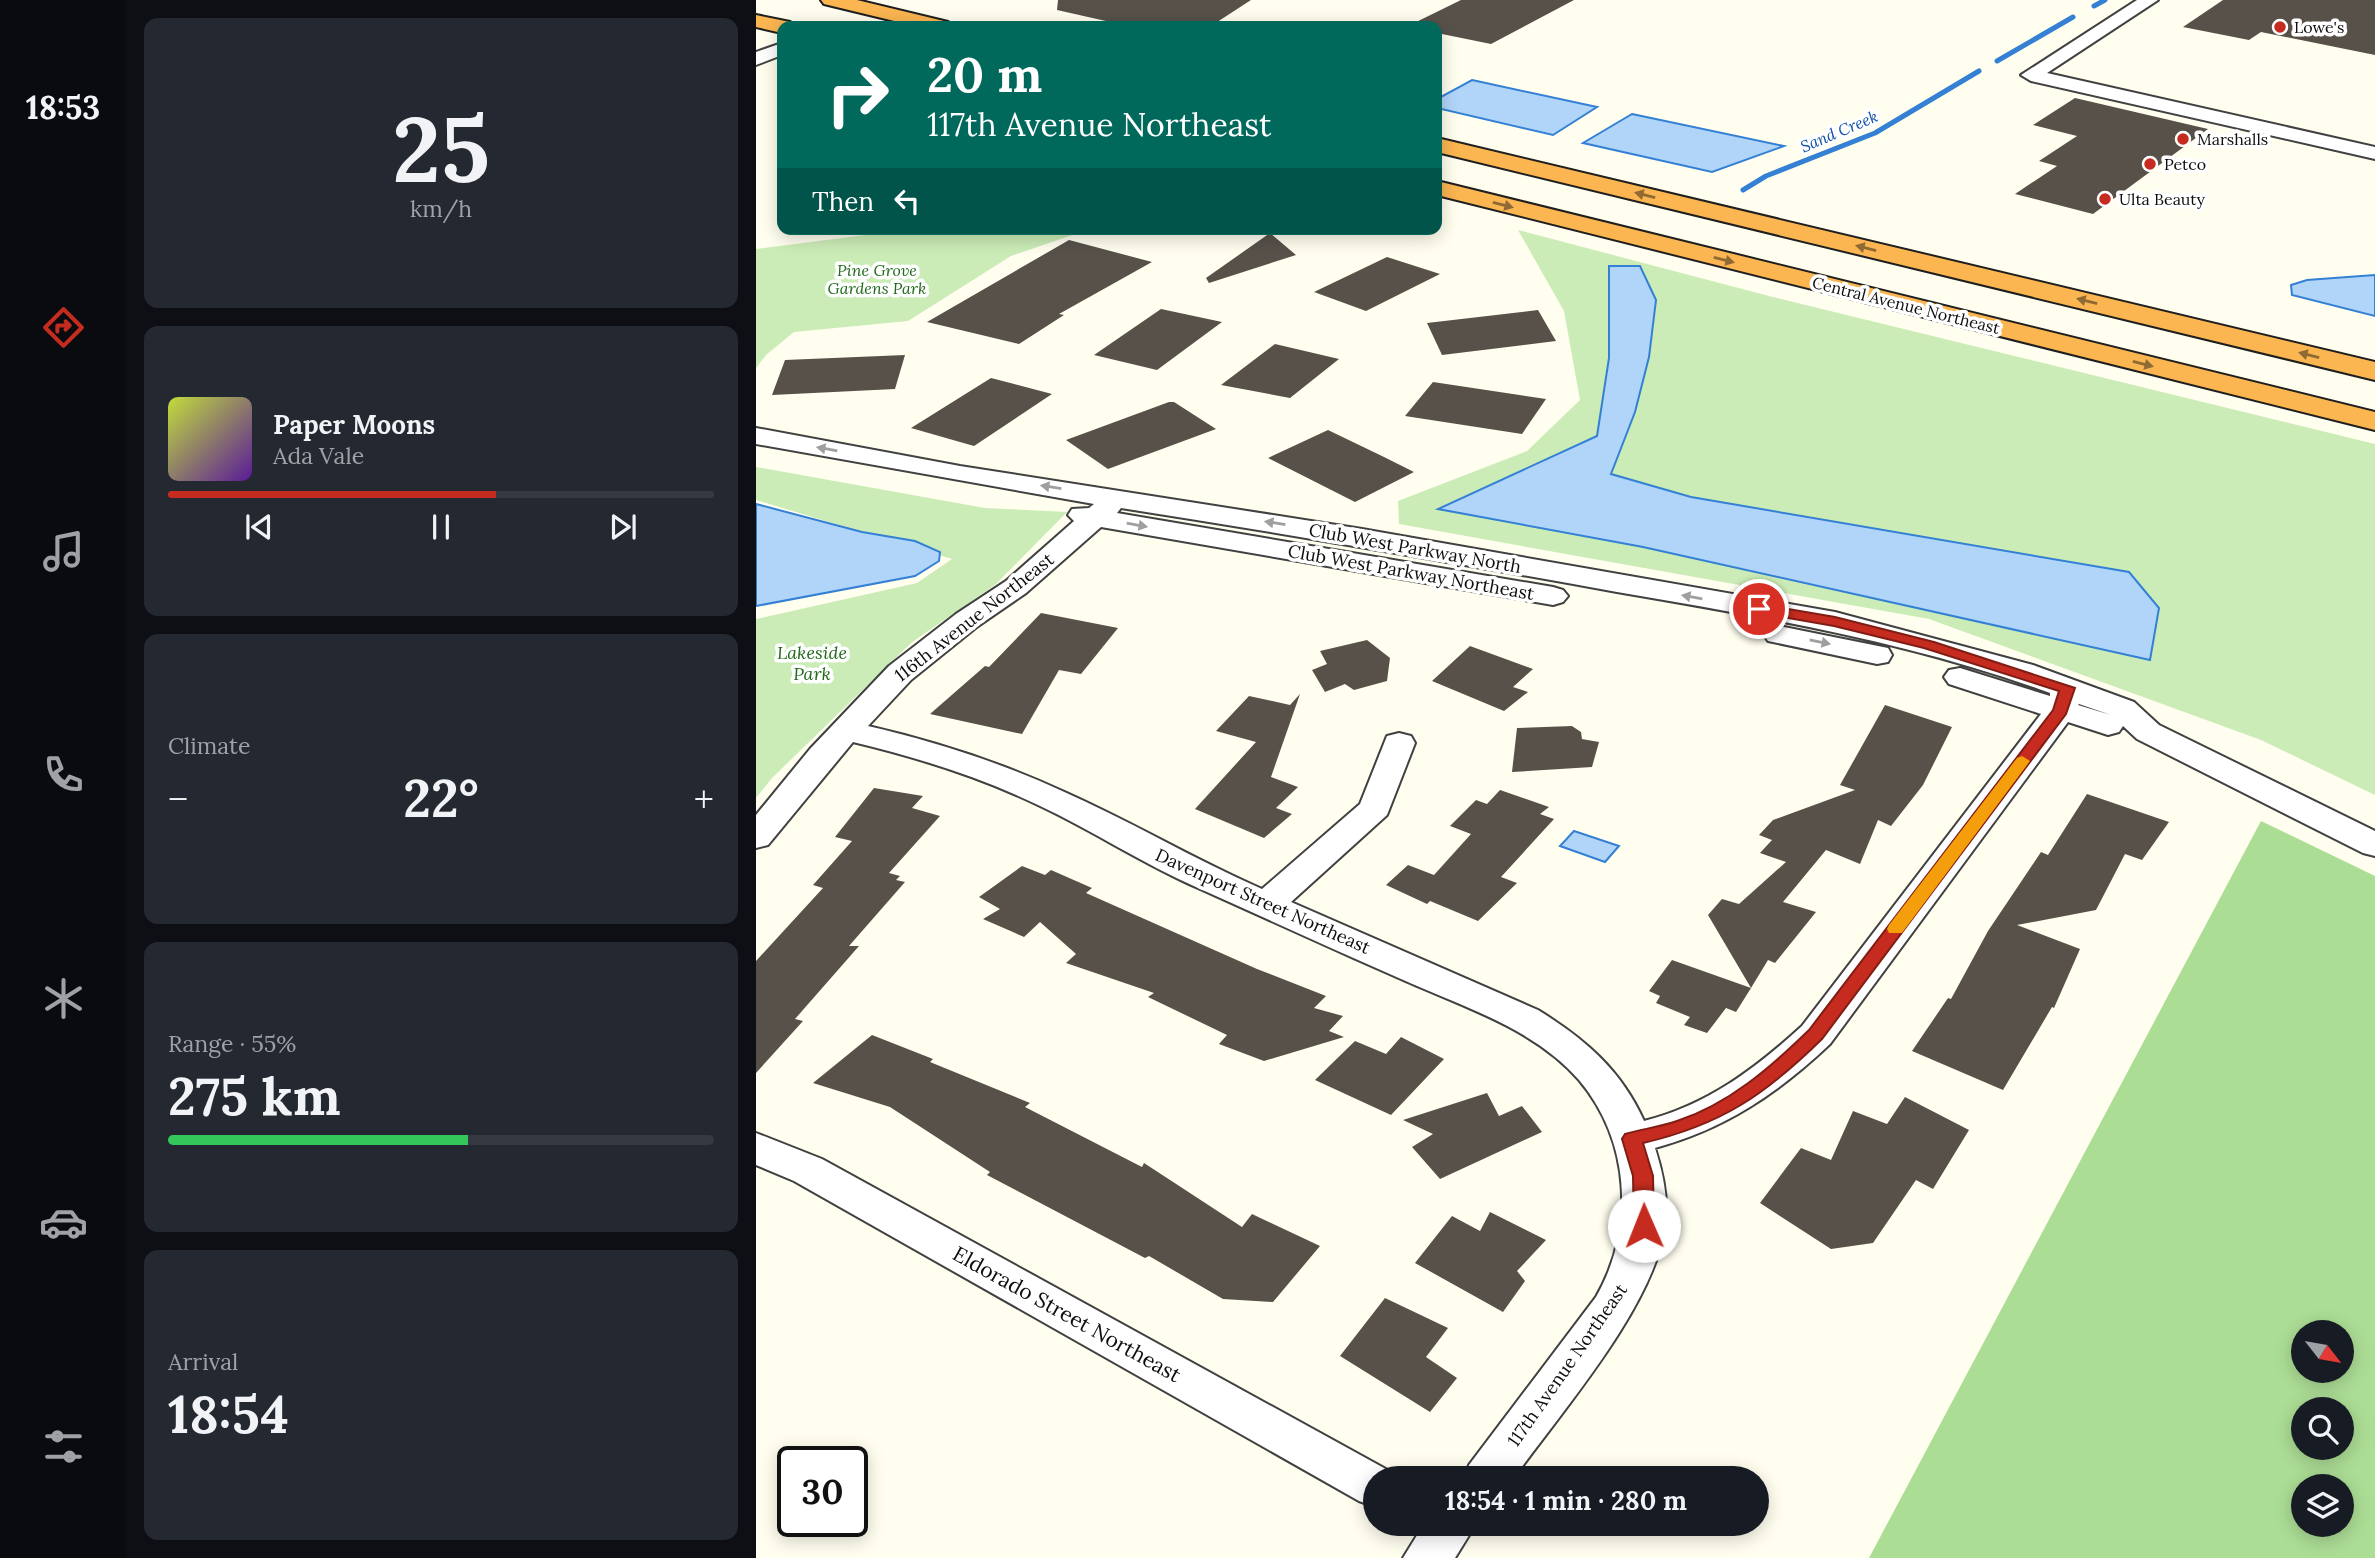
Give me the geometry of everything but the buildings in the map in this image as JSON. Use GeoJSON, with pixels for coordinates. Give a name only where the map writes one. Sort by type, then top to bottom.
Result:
{"type":"FeatureCollection","features":[{"type":"Feature","properties":{"kind":"highway"},"geometry":{"type":"LineString","coordinates":[[831,0],[920,21]]}},
{"type":"Feature","properties":{"kind":"highway"},"geometry":{"type":"LineString","coordinates":[[756,21],[777,26]]}},
{"type":"Feature","properties":{"kind":"highway"},"geometry":{"type":"LineString","coordinates":[[1442,146],[2375,371]]}},
{"type":"Feature","properties":{"kind":"highway","name":"Central Avenue Northeast"},"geometry":{"type":"LineString","coordinates":[[1442,189],[2375,421]]}},
{"type":"Feature","properties":{"kind":"street"},"geometry":{"type":"LineString","coordinates":[[2149,0],[2031,75],[2375,153]]}},
{"type":"Feature","properties":{"kind":"street"},"geometry":{"type":"LineString","coordinates":[[756,59],[777,51]]}},
{"type":"Feature","properties":{"kind":"street"},"geometry":{"type":"LineString","coordinates":[[756,436],[960,474],[1106,508]]}},
{"type":"Feature","properties":{"kind":"street","name":"Club West Parkway Northeast"},"geometry":{"type":"LineString","coordinates":[[756,457],[1106,508],[1859,650],[1977,682],[2064,700],[2109,725],[2148,732],[2375,845]]}},
{"type":"Feature","properties":{"kind":"street","name":"116th Avenue Northeast"},"geometry":{"type":"LineString","coordinates":[[756,837],[783,801],[900,673],[967,620],[1016,587],[1106,508]]}},
{"type":"Feature","properties":{"kind":"street"},"geometry":{"type":"LineString","coordinates":[[1632,1139],[1682,1127],[1725,1107],[1776,1073],[1816,1035],[2064,700]]}},
{"type":"Feature","properties":{"kind":"street","name":"Davenport Street Northeast"},"geometry":{"type":"LineString","coordinates":[[846,731],[890,741],[995,774],[1051,798],[1189,871],[1524,1019],[1566,1044],[1596,1070],[1618,1104],[1632,1139]]}},
{"type":"Feature","properties":{"kind":"street"},"geometry":{"type":"LineString","coordinates":[[1267,904],[1375,808],[1399,743]]}},
{"type":"Feature","properties":{"kind":"street","name":"117th Avenue Northeast"},"geometry":{"type":"LineString","coordinates":[[1496,1466],[1611,1309],[1631,1274],[1644,1226],[1643,1176],[1632,1139]]}},
{"type":"Feature","properties":{"kind":"street","name":"Eldorado Street Northeast"},"geometry":{"type":"LineString","coordinates":[[756,1148],[808,1170],[1363,1479]]}},
{"type":"Feature","properties":{"kind":"green space"},"geometry":{"type":"Polygon","coordinates":[[[1518,230],[1769,296],[2375,444],[2375,795],[2261,740],[1929,619],[1399,524],[1398,501],[1527,451],[1580,400],[1564,311],[1518,230]]]}},
{"type":"Feature","properties":{"kind":"green space","name":"Pine Grove Gardens Park"},"geometry":{"type":"Polygon","coordinates":[[[865,235],[1072,235],[1011,256],[908,321],[794,332],[766,355],[756,368],[756,249],[865,235]]]}},
{"type":"Feature","properties":{"kind":"green space","name":"Lakeside Park"},"geometry":{"type":"Polygon","coordinates":[[[756,467],[985,508],[1067,512],[996,584],[911,643],[772,778],[756,798],[756,619],[917,583],[952,559],[756,500],[756,467]]]}},
{"type":"Feature","properties":{"kind":"green space"},"geometry":{"type":"Polygon","coordinates":[[[2261,821],[2375,876],[2375,1558],[1869,1558],[2261,821]]]}},
{"type":"Feature","properties":{"kind":"water"},"geometry":{"type":"Polygon","coordinates":[[[1472,80],[1597,107],[1553,135],[1442,109],[1442,96],[1472,80]]]}},
{"type":"Feature","properties":{"kind":"water"},"geometry":{"type":"Polygon","coordinates":[[[1632,114],[1784,146],[1712,172],[1583,143],[1632,114]]]}},
{"type":"Feature","properties":{"kind":"water"},"geometry":{"type":"Polygon","coordinates":[[[1609,266],[1640,266],[1656,300],[1649,357],[1635,412],[1611,474],[1691,497],[2129,572],[2159,608],[2150,660],[1643,547],[1438,509],[1597,436],[1609,358],[1609,266]]]}},
{"type":"Feature","properties":{"kind":"water"},"geometry":{"type":"Polygon","coordinates":[[[2375,275],[2375,316],[2292,295],[2291,285],[2307,280],[2375,275]]]}},
{"type":"Feature","properties":{"kind":"water"},"geometry":{"type":"Polygon","coordinates":[[[756,504],[862,532],[915,541],[940,552],[939,561],[915,576],[756,606],[756,504]]]}},
{"type":"Feature","properties":{"kind":"water"},"geometry":{"type":"Polygon","coordinates":[[[1574,831],[1619,846],[1605,862],[1560,846],[1574,831]]]}},
{"type":"Feature","properties":{"kind":"waterway","name":"Sand Creek"},"geometry":{"type":"LineString","coordinates":[[2094,6],[2105,0]]}},
{"type":"Feature","properties":{"kind":"waterway","name":"Sand Creek"},"geometry":{"type":"LineString","coordinates":[[1997,61],[2073,17]]}},
{"type":"Feature","properties":{"kind":"waterway","name":"Sand Creek"},"geometry":{"type":"LineString","coordinates":[[1743,190],[1766,176],[1875,133],[1979,71]]}},
{"type":"Feature","properties":{"kind":"slow traffic"},"geometry":{"type":"LineString","coordinates":[[1895,929],[2022,761]]}},
{"type":"Feature","properties":{"kind":"place","name":"Lowe's"},"geometry":{"type":"Point","coordinates":[2280,27]}},
{"type":"Feature","properties":{"kind":"place","name":"Marshalls"},"geometry":{"type":"Point","coordinates":[2183,139]}},
{"type":"Feature","properties":{"kind":"place","name":"Petco"},"geometry":{"type":"Point","coordinates":[2150,164]}},
{"type":"Feature","properties":{"kind":"place","name":"Ulta Beauty"},"geometry":{"type":"Point","coordinates":[2105,199]}},
{"type":"Feature","properties":{"kind":"route"},"geometry":{"type":"LineString","coordinates":[[1644,1226],[1643,1176],[1632,1139],[1682,1127],[1725,1107],[1776,1073],[1816,1035],[2060,711],[2067,688],[1929,645],[1835,621],[1759,609]]}}]}
